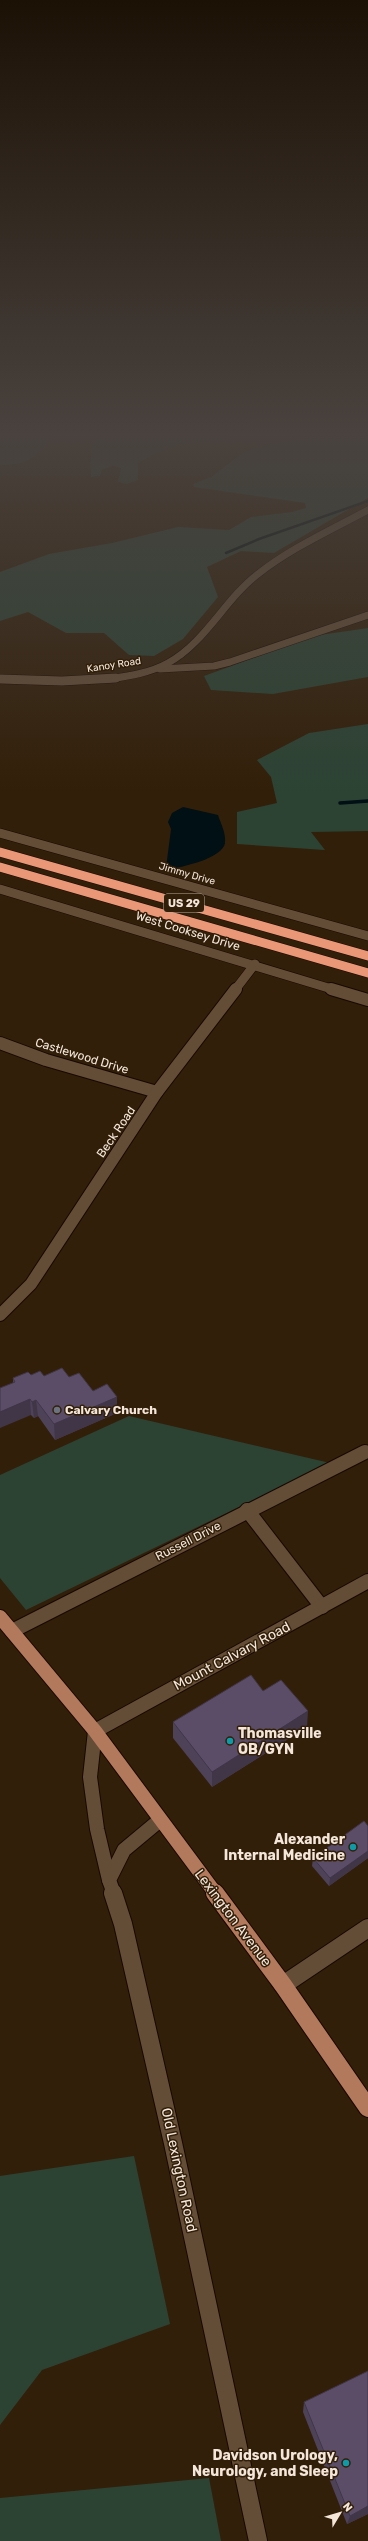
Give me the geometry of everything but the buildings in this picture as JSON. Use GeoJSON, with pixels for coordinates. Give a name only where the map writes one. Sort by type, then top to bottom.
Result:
{"type":"FeatureCollection","features":[{"type":"Feature","properties":{"kind":"highway","name":"US 29"},"geometry":{"type":"LineString","coordinates":[[0,852],[368,956]]}},
{"type":"Feature","properties":{"kind":"highway","name":"US 29"},"geometry":{"type":"LineString","coordinates":[[0,868],[368,973]]}},
{"type":"Feature","properties":{"kind":"main road","name":"Lexington Avenue"},"geometry":{"type":"LineString","coordinates":[[0,1617],[95,1730],[283,1985],[368,2108]]}},
{"type":"Feature","properties":{"kind":"street","name":"Kanoy Road"},"geometry":{"type":"LineString","coordinates":[[0,679],[75,681],[150,670],[166,663],[189,647],[242,587],[258,574],[289,554]]}},
{"type":"Feature","properties":{"kind":"street"},"geometry":{"type":"LineString","coordinates":[[150,670],[214,666],[230,662],[368,615]]}},
{"type":"Feature","properties":{"kind":"street","name":"Jimmy Drive"},"geometry":{"type":"LineString","coordinates":[[0,833],[368,936]]}},
{"type":"Feature","properties":{"kind":"street","name":"West Cooksey Drive"},"geometry":{"type":"LineString","coordinates":[[0,889],[255,964],[368,1000]]}},
{"type":"Feature","properties":{"kind":"street","name":"Beck Road"},"geometry":{"type":"LineString","coordinates":[[0,1315],[31,1284],[157,1092],[255,964]]}},
{"type":"Feature","properties":{"kind":"street","name":"Castlewood Drive"},"geometry":{"type":"LineString","coordinates":[[0,1043],[46,1060],[157,1092]]}},
{"type":"Feature","properties":{"kind":"street","name":"Russell Drive"},"geometry":{"type":"LineString","coordinates":[[12,1631],[247,1510],[365,1452]]}},
{"type":"Feature","properties":{"kind":"street"},"geometry":{"type":"LineString","coordinates":[[247,1510],[322,1607]]}},
{"type":"Feature","properties":{"kind":"street","name":"Mount Calvary Road"},"geometry":{"type":"LineString","coordinates":[[95,1730],[368,1581]]}},
{"type":"Feature","properties":{"kind":"street","name":"Old Lexington Road"},"geometry":{"type":"LineString","coordinates":[[95,1730],[90,1777],[97,1829],[109,1880],[123,1924],[173,2142],[258,2541]]}},
{"type":"Feature","properties":{"kind":"street"},"geometry":{"type":"LineString","coordinates":[[109,1880],[124,1850],[160,1820]]}},
{"type":"Feature","properties":{"kind":"street"},"geometry":{"type":"LineString","coordinates":[[283,1985],[368,1928]]}},
{"type":"Feature","properties":{"kind":"green space"},"geometry":{"type":"Polygon","coordinates":[[[49,554],[236,554],[207,567],[218,597],[183,639],[154,656],[129,655],[104,633],[66,633],[28,612],[0,621],[0,572],[49,554]]]}},
{"type":"Feature","properties":{"kind":"green space"},"geometry":{"type":"Polygon","coordinates":[[[368,628],[368,677],[273,694],[211,690],[204,676],[313,636],[368,628]]]}},
{"type":"Feature","properties":{"kind":"green space"},"geometry":{"type":"Polygon","coordinates":[[[368,724],[368,831],[311,832],[325,850],[237,844],[237,812],[277,803],[271,777],[257,760],[309,733],[368,724]]]}},
{"type":"Feature","properties":{"kind":"green space"},"geometry":{"type":"Polygon","coordinates":[[[129,1416],[330,1463],[26,1610],[0,1578],[0,1475],[129,1416]]]}},
{"type":"Feature","properties":{"kind":"green space"},"geometry":{"type":"Polygon","coordinates":[[[134,2156],[170,2324],[42,2370],[0,2425],[0,2176],[134,2156]]]}},
{"type":"Feature","properties":{"kind":"green space"},"geometry":{"type":"Polygon","coordinates":[[[209,2478],[221,2541],[0,2541],[0,2498],[209,2478]]]}},
{"type":"Feature","properties":{"kind":"shaded area"},"geometry":{"type":"Polygon","coordinates":[[[183,807],[218,815],[224,832],[225,843],[223,848],[217,853],[202,861],[170,869],[166,868],[171,829],[168,822],[172,813],[183,807]]]}},
{"type":"Feature","properties":{"kind":"waterway"},"geometry":{"type":"LineString","coordinates":[[340,803],[368,801]]}},
{"type":"Feature","properties":{"kind":"place","name":"Calvary Church"},"geometry":{"type":"Point","coordinates":[57,1410]}},
{"type":"Feature","properties":{"kind":"place","name":"Thomasville OB/GYN"},"geometry":{"type":"Point","coordinates":[230,1741]}},
{"type":"Feature","properties":{"kind":"place","name":"Alexander Internal Medicine"},"geometry":{"type":"Point","coordinates":[353,1847]}},
{"type":"Feature","properties":{"kind":"place","name":"Davidson Urology, Neurology, and Sleep"},"geometry":{"type":"Point","coordinates":[346,2463]}}]}
